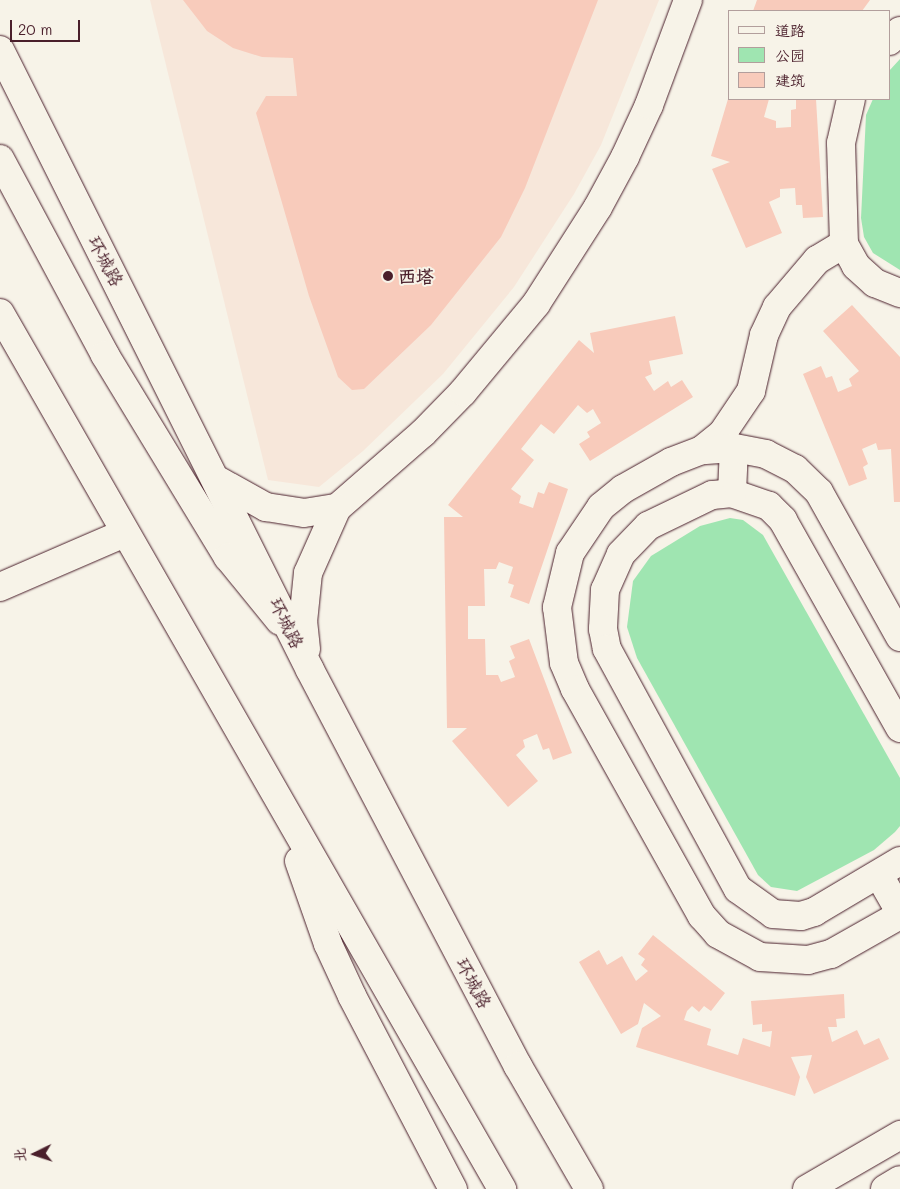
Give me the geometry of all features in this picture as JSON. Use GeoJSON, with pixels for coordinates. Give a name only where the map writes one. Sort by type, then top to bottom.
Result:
{"type":"FeatureCollection","features":[{"type":"Feature","properties":{"kind":"main road"},"geometry":{"type":"LineString","coordinates":[[310,670],[303,622],[307,581],[315,550],[337,508],[437,420],[536,304],[583,232],[625,157],[649,105],[688,0]]}},
{"type":"Feature","properties":{"kind":"main road"},"geometry":{"type":"LineString","coordinates":[[890,40],[900,31]]}},
{"type":"Feature","properties":{"kind":"main road","name":"环城路"},"geometry":{"type":"LineString","coordinates":[[0,50],[218,480],[310,670],[518,1066],[591,1186]]}},
{"type":"Feature","properties":{"kind":"main road"},"geometry":{"type":"LineString","coordinates":[[850,100],[841,143],[844,244],[856,266],[875,283],[900,293]]}},
{"type":"Feature","properties":{"kind":"main road"},"geometry":{"type":"LineString","coordinates":[[0,159],[105,355],[228,557],[293,635]]}},
{"type":"Feature","properties":{"kind":"main road"},"geometry":{"type":"LineString","coordinates":[[844,244],[817,260],[776,307],[764,335],[751,391],[722,434],[702,450],[623,489],[583,528],[561,580],[557,607],[564,663],[702,916],[718,934],[760,957],[808,960],[831,954],[900,914],[889,868],[801,916],[773,914],[748,900],[738,889],[607,649],[603,603],[611,572],[621,554],[648,526],[690,504],[712,495],[732,493],[751,497],[783,520],[900,728]]}},
{"type":"Feature","properties":{"kind":"main road"},"geometry":{"type":"LineString","coordinates":[[0,313],[502,1189]]}},
{"type":"Feature","properties":{"kind":"main road"},"geometry":{"type":"LineString","coordinates":[[702,450],[734,448],[766,454],[788,465],[819,492],[900,637]]}},
{"type":"Feature","properties":{"kind":"main road"},"geometry":{"type":"LineString","coordinates":[[732,493],[734,448]]}},
{"type":"Feature","properties":{"kind":"main road"},"geometry":{"type":"LineString","coordinates":[[218,480],[266,508],[304,513],[337,508]]}},
{"type":"Feature","properties":{"kind":"main road"},"geometry":{"type":"LineString","coordinates":[[0,587],[125,533]]}},
{"type":"Feature","properties":{"kind":"main road"},"geometry":{"type":"LineString","coordinates":[[276,796],[328,944],[453,1189]]}},
{"type":"Feature","properties":{"kind":"main road"},"geometry":{"type":"LineString","coordinates":[[807,1189],[900,1135]]}},
{"type":"Feature","properties":{"kind":"main road"},"geometry":{"type":"LineString","coordinates":[[885,1189],[900,1180]]}},
{"type":"Feature","properties":{"kind":"shaded area"},"geometry":{"type":"Polygon","coordinates":[[[150,0],[659,0],[601,145],[574,194],[514,287],[443,374],[363,451],[319,487],[268,480],[150,0]]]}},
{"type":"Feature","properties":{"kind":"green space"},"geometry":{"type":"Polygon","coordinates":[[[900,59],[900,270],[873,253],[864,237],[861,218],[866,115],[873,100],[890,100],[890,70],[900,59]]]}},
{"type":"Feature","properties":{"kind":"green space"},"geometry":{"type":"Polygon","coordinates":[[[730,518],[743,520],[763,535],[900,778],[900,826],[895,832],[874,850],[797,891],[771,887],[758,875],[637,658],[627,627],[633,581],[651,556],[700,526],[730,518]]]}},
{"type":"Feature","properties":{"kind":"building"},"geometry":{"type":"Polygon","coordinates":[[[183,0],[598,0],[525,188],[501,237],[431,325],[364,389],[352,390],[338,377],[309,296],[256,113],[266,96],[297,96],[293,58],[262,57],[233,48],[207,31],[183,0]]]}},
{"type":"Feature","properties":{"kind":"building"},"geometry":{"type":"Polygon","coordinates":[[[757,0],[870,0],[863,10],[753,10],[757,0]]]}},
{"type":"Feature","properties":{"kind":"building"},"geometry":{"type":"Polygon","coordinates":[[[728,99],[769,100],[764,117],[776,121],[776,128],[791,127],[791,110],[796,109],[796,100],[816,100],[823,217],[803,218],[802,205],[796,205],[795,188],[780,189],[780,197],[769,202],[782,233],[746,248],[712,169],[730,162],[711,156],[728,99]]]}},
{"type":"Feature","properties":{"kind":"building"},"geometry":{"type":"Polygon","coordinates":[[[852,305],[900,357],[900,502],[894,502],[891,449],[878,450],[876,443],[862,449],[868,464],[863,467],[867,479],[849,486],[803,374],[821,366],[826,378],[832,376],[838,392],[852,386],[849,379],[859,371],[823,331],[852,305]]]}},
{"type":"Feature","properties":{"kind":"building"},"geometry":{"type":"Polygon","coordinates":[[[675,316],[683,354],[649,361],[652,374],[645,377],[654,391],[668,381],[671,387],[682,380],[693,397],[590,461],[579,444],[590,437],[587,432],[601,423],[593,409],[587,413],[578,405],[554,434],[541,424],[521,449],[534,460],[511,489],[521,496],[519,503],[533,508],[538,492],[544,494],[549,482],[568,489],[529,604],[510,597],[514,585],[508,583],[513,567],[499,562],[496,569],[484,569],[485,606],[468,606],[468,639],[485,639],[486,675],[498,675],[501,682],[515,677],[509,661],[515,658],[510,646],[529,639],[572,753],[553,760],[549,748],[543,750],[537,734],[523,740],[525,747],[516,755],[538,781],[508,807],[452,741],[467,728],[447,728],[444,517],[463,517],[448,505],[579,340],[594,353],[590,333],[675,316]]]}},
{"type":"Feature","properties":{"kind":"building"},"geometry":{"type":"Polygon","coordinates":[[[653,935],[725,993],[711,1011],[704,1006],[699,1012],[692,1006],[687,1011],[684,1020],[711,1029],[707,1045],[738,1055],[743,1038],[770,1047],[772,1031],[762,1032],[762,1024],[753,1025],[751,1001],[844,994],[845,1018],[836,1019],[837,1027],[828,1027],[832,1042],[857,1030],[864,1045],[879,1038],[889,1059],[814,1094],[806,1077],[812,1055],[791,1057],[800,1077],[795,1096],[636,1047],[642,1028],[661,1016],[644,1003],[638,1024],[621,1034],[579,962],[599,950],[607,965],[622,956],[636,981],[648,971],[641,965],[645,959],[638,954],[653,935]]]}},
{"type":"Feature","properties":{"kind":"place","name":"西塔"},"geometry":{"type":"Point","coordinates":[388,276]}}]}
